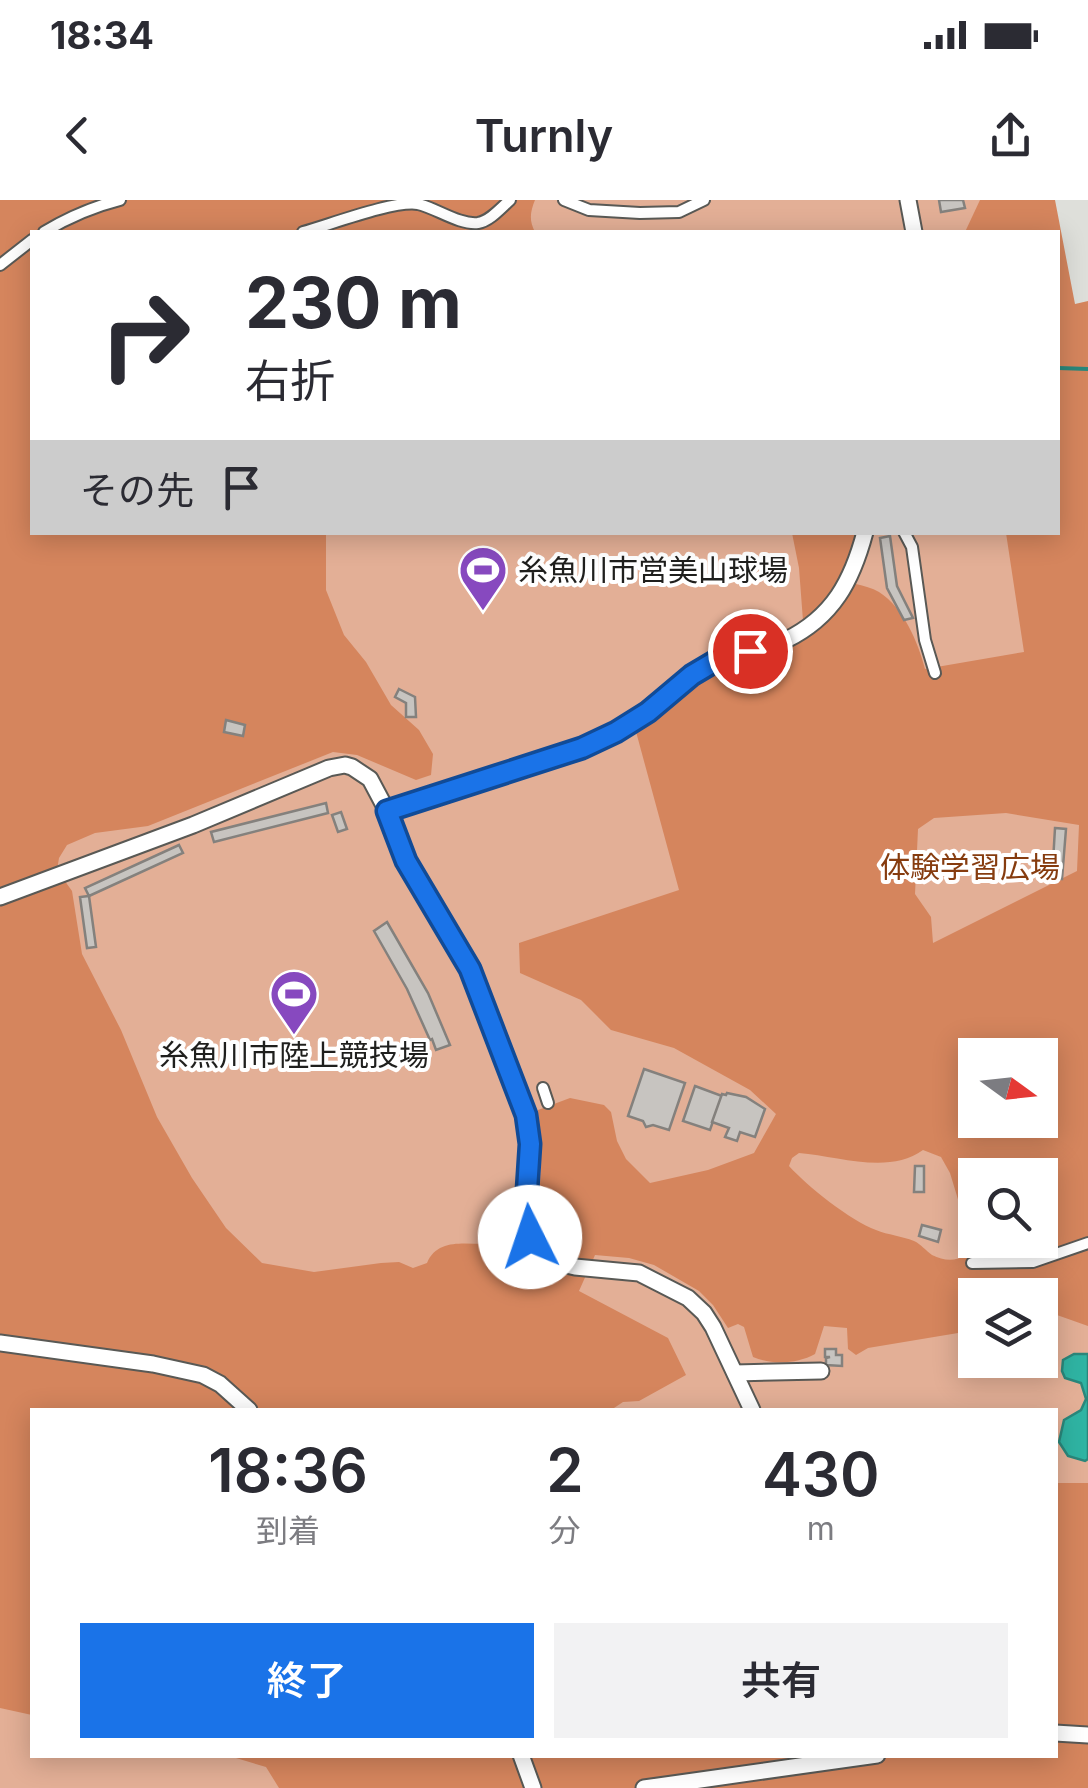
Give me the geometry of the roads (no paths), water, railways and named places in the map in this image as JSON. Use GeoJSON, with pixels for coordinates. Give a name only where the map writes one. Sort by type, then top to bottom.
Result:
{"type":"FeatureCollection","features":[{"type":"Feature","properties":{"kind":"street"},"geometry":{"type":"LineString","coordinates":[[47,230],[91,208],[120,200]]}},
{"type":"Feature","properties":{"kind":"street"},"geometry":{"type":"LineString","coordinates":[[311,230],[416,204],[478,222],[496,214],[510,200]]}},
{"type":"Feature","properties":{"kind":"street"},"geometry":{"type":"LineString","coordinates":[[564,200],[588,210],[640,213],[679,212],[704,200]]}},
{"type":"Feature","properties":{"kind":"street"},"geometry":{"type":"LineString","coordinates":[[908,200],[914,230]]}},
{"type":"Feature","properties":{"kind":"street"},"geometry":{"type":"LineString","coordinates":[[0,265],[30,242]]}},
{"type":"Feature","properties":{"kind":"street"},"geometry":{"type":"LineString","coordinates":[[387,811],[582,748],[648,712],[714,662],[785,640],[831,607],[846,586],[864,535]]}},
{"type":"Feature","properties":{"kind":"street"},"geometry":{"type":"LineString","coordinates":[[906,535],[912,546],[925,640],[935,674]]}},
{"type":"Feature","properties":{"kind":"street"},"geometry":{"type":"LineString","coordinates":[[0,897],[337,766],[364,773],[376,787],[406,861],[470,969],[526,1115],[530,1144],[525,1221],[536,1248],[562,1264],[638,1272],[688,1298],[713,1327],[751,1408]]}},
{"type":"Feature","properties":{"kind":"street"},"geometry":{"type":"LineString","coordinates":[[543,1088],[548,1102]]}},
{"type":"Feature","properties":{"kind":"street"},"geometry":{"type":"LineString","coordinates":[[972,1263],[1033,1262],[1088,1243]]}},
{"type":"Feature","properties":{"kind":"street"},"geometry":{"type":"LineString","coordinates":[[0,1343],[203,1374],[247,1408]]}},
{"type":"Feature","properties":{"kind":"street"},"geometry":{"type":"LineString","coordinates":[[735,1373],[821,1371]]}},
{"type":"Feature","properties":{"kind":"street"},"geometry":{"type":"LineString","coordinates":[[1058,1733],[1088,1735]]}},
{"type":"Feature","properties":{"kind":"street"},"geometry":{"type":"LineString","coordinates":[[522,1758],[533,1788]]}},
{"type":"Feature","properties":{"kind":"street"},"geometry":{"type":"LineString","coordinates":[[644,1788],[856,1758]]}},
{"type":"Feature","properties":{"kind":"water"},"geometry":{"type":"Polygon","coordinates":[[[1074,1354],[1088,1354],[1085,1461],[1068,1456],[1059,1442],[1064,1420],[1081,1410],[1086,1399],[1081,1383],[1065,1378],[1062,1371],[1063,1360],[1074,1354]]]}},
{"type":"Feature","properties":{"kind":"waterway"},"geometry":{"type":"LineString","coordinates":[[1060,368],[1088,369]]}},
{"type":"Feature","properties":{"kind":"place","name":"糸魚川市営美山球場"},"geometry":{"type":"Point","coordinates":[483,612]}},
{"type":"Feature","properties":{"kind":"place","name":"糸魚川市陸上競技場"},"geometry":{"type":"Point","coordinates":[294,1036]}},
{"type":"Feature","properties":{"kind":"park label","name":"体験学習広場"},"geometry":{"type":"Point","coordinates":[970,867]}}]}
